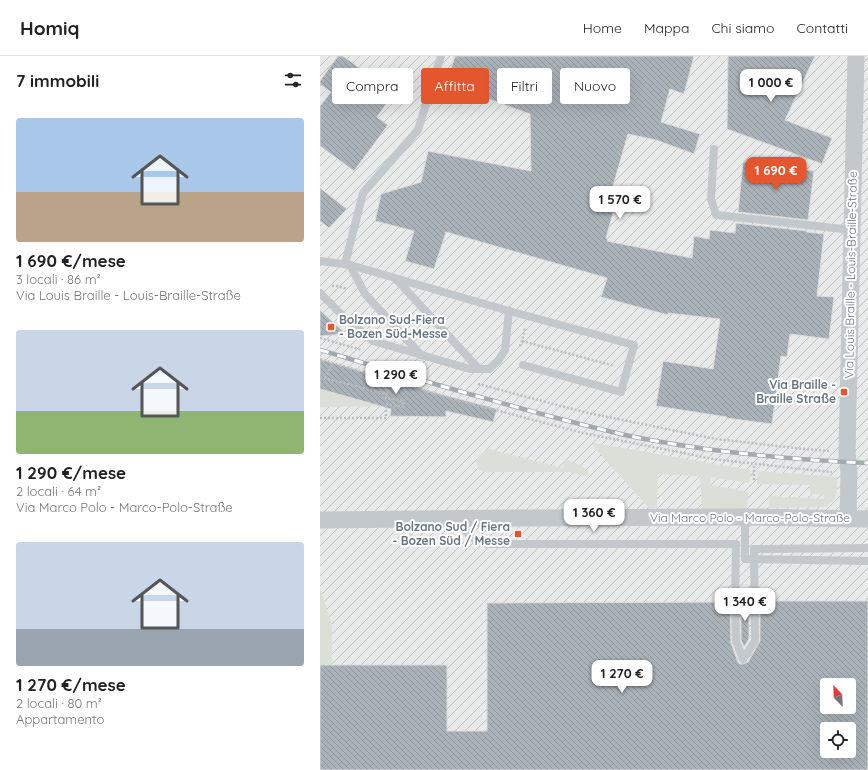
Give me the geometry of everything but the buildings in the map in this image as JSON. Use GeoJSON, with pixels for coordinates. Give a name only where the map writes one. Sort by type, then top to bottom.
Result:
{"type":"FeatureCollection","features":[{"type":"Feature","properties":{"kind":"street","name":"Via Louis Braille - Louis-Braille-Straße"},"geometry":{"type":"LineString","coordinates":[[848,519],[849,474],[847,452],[856,56]]}},
{"type":"Feature","properties":{"kind":"street","name":"Via Marco Polo - Marco-Polo-Straße"},"geometry":{"type":"LineString","coordinates":[[320,520],[745,517],[868,519]]}},
{"type":"Feature","properties":{"kind":"lane"},"geometry":{"type":"LineString","coordinates":[[422,355],[365,294],[348,264],[363,193],[418,130],[441,56]]}},
{"type":"Feature","properties":{"kind":"lane"},"geometry":{"type":"LineString","coordinates":[[714,148],[711,199],[716,215],[852,230]]}},
{"type":"Feature","properties":{"kind":"lane"},"geometry":{"type":"LineString","coordinates":[[320,261],[348,264],[509,311],[634,345],[621,392],[523,365]]}},
{"type":"Feature","properties":{"kind":"lane"},"geometry":{"type":"LineString","coordinates":[[396,278],[479,369]]}},
{"type":"Feature","properties":{"kind":"lane"},"geometry":{"type":"LineString","coordinates":[[320,293],[341,314],[373,341],[470,370],[489,369],[498,361],[506,350],[509,311]]}},
{"type":"Feature","properties":{"kind":"lane"},"geometry":{"type":"LineString","coordinates":[[745,517],[745,559],[868,560]]}},
{"type":"Feature","properties":{"kind":"lane"},"geometry":{"type":"LineString","coordinates":[[453,519],[474,539],[487,544],[736,544],[736,641],[743,659],[755,641],[754,549],[868,548]]}},
{"type":"Feature","properties":{"kind":"path"},"geometry":{"type":"LineString","coordinates":[[523,365],[516,358],[522,341],[527,316]]}},
{"type":"Feature","properties":{"kind":"path"},"geometry":{"type":"LineString","coordinates":[[320,338],[365,351]]}},
{"type":"Feature","properties":{"kind":"path"},"geometry":{"type":"LineString","coordinates":[[522,341],[627,370]]}},
{"type":"Feature","properties":{"kind":"path"},"geometry":{"type":"LineString","coordinates":[[320,359],[450,398],[583,433],[713,459],[849,474]]}},
{"type":"Feature","properties":{"kind":"path"},"geometry":{"type":"LineString","coordinates":[[325,378],[332,364]]}},
{"type":"Feature","properties":{"kind":"path"},"geometry":{"type":"LineString","coordinates":[[320,377],[386,394]]}},
{"type":"Feature","properties":{"kind":"path"},"geometry":{"type":"LineString","coordinates":[[320,418],[386,418],[386,404],[403,407],[403,401],[386,398],[387,380]]}},
{"type":"Feature","properties":{"kind":"path"},"geometry":{"type":"LineString","coordinates":[[477,384],[588,413],[716,439],[804,449],[847,452]]}},
{"type":"Feature","properties":{"kind":"path"},"geometry":{"type":"LineString","coordinates":[[754,464],[754,480]]}},
{"type":"Feature","properties":{"kind":"shaded area"},"geometry":{"type":"Polygon","coordinates":[[[320,56],[868,56],[868,770],[320,770],[320,56]]]}},
{"type":"Feature","properties":{"kind":"shaded area"},"geometry":{"type":"Polygon","coordinates":[[[320,389],[383,406],[320,407],[320,389]]]}},
{"type":"Feature","properties":{"kind":"shaded area"},"geometry":{"type":"Polygon","coordinates":[[[594,443],[750,470],[749,483],[711,477],[710,485],[748,492],[747,510],[702,509],[700,476],[658,474],[657,507],[653,509],[649,508],[593,446],[594,443]]]}},
{"type":"Feature","properties":{"kind":"shaded area"},"geometry":{"type":"Polygon","coordinates":[[[489,449],[563,468],[565,459],[580,465],[588,471],[588,474],[585,476],[571,472],[486,472],[479,470],[476,461],[484,451],[489,449]]]}},
{"type":"Feature","properties":{"kind":"shaded area"},"geometry":{"type":"Polygon","coordinates":[[[758,471],[837,477],[836,495],[833,501],[825,507],[769,508],[770,496],[824,499],[824,494],[810,494],[809,485],[757,484],[758,471]]]}},
{"type":"Feature","properties":{"kind":"shaded area"},"geometry":{"type":"Polygon","coordinates":[[[320,588],[332,624],[332,665],[320,665],[320,588]]]}},
{"type":"Feature","properties":{"kind":"railway"},"geometry":{"type":"LineString","coordinates":[[320,350],[510,405],[587,426],[635,437],[666,443],[746,454],[807,460],[868,463]]}},
{"type":"Feature","properties":{"kind":"place","name":"Bolzano Sud-Fiera - Bozen Süd-Messe"},"geometry":{"type":"Point","coordinates":[331,327]}},
{"type":"Feature","properties":{"kind":"place","name":"Via Braille - Braille Straße"},"geometry":{"type":"Point","coordinates":[844,392]}},
{"type":"Feature","properties":{"kind":"place","name":"Bolzano Sud / Fiera - Bozen Süd / Messe"},"geometry":{"type":"Point","coordinates":[518,534]}}]}
